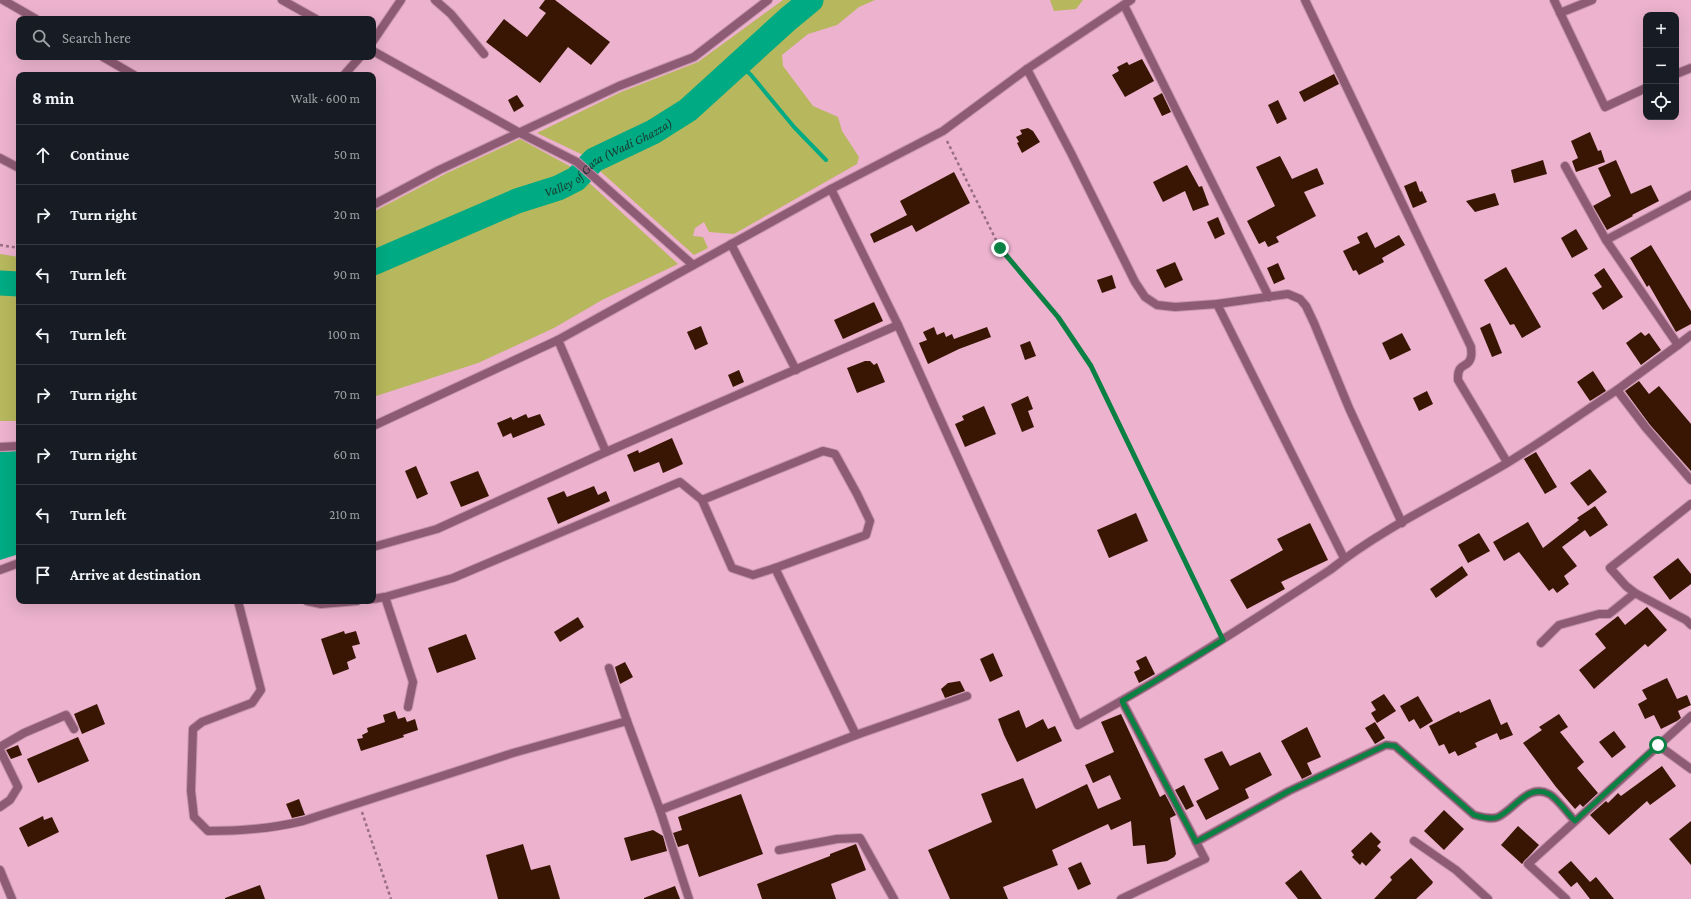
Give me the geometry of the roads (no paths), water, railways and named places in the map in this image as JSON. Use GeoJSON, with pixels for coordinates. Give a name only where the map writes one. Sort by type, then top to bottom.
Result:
{"type":"FeatureCollection","features":[{"type":"Feature","properties":{"kind":"street"},"geometry":{"type":"LineString","coordinates":[[3,0],[31,16]]}},
{"type":"Feature","properties":{"kind":"street"},"geometry":{"type":"LineString","coordinates":[[282,0],[311,16]]}},
{"type":"Feature","properties":{"kind":"street"},"geometry":{"type":"LineString","coordinates":[[376,37],[401,0]]}},
{"type":"Feature","properties":{"kind":"street"},"geometry":{"type":"LineString","coordinates":[[435,0],[452,14],[484,54]]}},
{"type":"Feature","properties":{"kind":"street"},"geometry":{"type":"LineString","coordinates":[[376,202],[439,170],[619,86],[694,57],[768,0]]}},
{"type":"Feature","properties":{"kind":"street"},"geometry":{"type":"LineString","coordinates":[[376,425],[558,340],[831,189],[943,131],[1027,69],[1131,0]]}},
{"type":"Feature","properties":{"kind":"street"},"geometry":{"type":"LineString","coordinates":[[1305,0],[1471,347],[1472,358],[1468,363],[1460,367],[1457,372],[1458,380],[1507,462]]}},
{"type":"Feature","properties":{"kind":"street"},"geometry":{"type":"LineString","coordinates":[[1554,0],[1605,107],[1643,89]]}},
{"type":"Feature","properties":{"kind":"street"},"geometry":{"type":"LineString","coordinates":[[1560,13],[1592,0]]}},
{"type":"Feature","properties":{"kind":"street"},"geometry":{"type":"LineString","coordinates":[[1124,5],[1269,297]]}},
{"type":"Feature","properties":{"kind":"street"},"geometry":{"type":"LineString","coordinates":[[376,53],[520,133],[577,162],[693,265]]}},
{"type":"Feature","properties":{"kind":"street"},"geometry":{"type":"LineString","coordinates":[[108,60],[129,72]]}},
{"type":"Feature","properties":{"kind":"street"},"geometry":{"type":"LineString","coordinates":[[347,72],[357,60]]}},
{"type":"Feature","properties":{"kind":"street"},"geometry":{"type":"LineString","coordinates":[[1679,73],[1691,68]]}},
{"type":"Feature","properties":{"kind":"street"},"geometry":{"type":"LineString","coordinates":[[1027,69],[1071,153],[1134,282],[1145,297],[1157,305],[1175,307],[1217,304],[1288,294],[1300,299],[1306,306],[1349,408],[1402,523]]}},
{"type":"Feature","properties":{"kind":"street"},"geometry":{"type":"LineString","coordinates":[[0,158],[16,166]]}},
{"type":"Feature","properties":{"kind":"street"},"geometry":{"type":"LineString","coordinates":[[1565,166],[1606,240],[1678,345]]}},
{"type":"Feature","properties":{"kind":"street"},"geometry":{"type":"LineString","coordinates":[[831,189],[898,325],[1078,725],[1122,701],[1223,640],[1330,570],[1344,558],[1507,462],[1617,390],[1691,335]]}},
{"type":"Feature","properties":{"kind":"street"},"geometry":{"type":"LineString","coordinates":[[1606,240],[1691,195]]}},
{"type":"Feature","properties":{"kind":"street"},"geometry":{"type":"LineString","coordinates":[[731,244],[796,370]]}},
{"type":"Feature","properties":{"kind":"street"},"geometry":{"type":"LineString","coordinates":[[1217,304],[1344,558]]}},
{"type":"Feature","properties":{"kind":"street"},"geometry":{"type":"LineString","coordinates":[[376,545],[437,529],[606,452],[898,325]]}},
{"type":"Feature","properties":{"kind":"street"},"geometry":{"type":"LineString","coordinates":[[558,340],[606,452]]}},
{"type":"Feature","properties":{"kind":"street"},"geometry":{"type":"LineString","coordinates":[[1617,390],[1646,428],[1691,480]]}},
{"type":"Feature","properties":{"kind":"street"},"geometry":{"type":"LineString","coordinates":[[0,447],[16,446]]}},
{"type":"Feature","properties":{"kind":"street"},"geometry":{"type":"LineString","coordinates":[[376,598],[453,578],[680,482],[702,500],[732,568],[753,575],[866,535],[870,521],[835,454],[823,451],[702,500]]}},
{"type":"Feature","properties":{"kind":"street"},"geometry":{"type":"LineString","coordinates":[[1691,504],[1610,568],[1634,593],[1686,620],[1691,625]]}},
{"type":"Feature","properties":{"kind":"street"},"geometry":{"type":"LineString","coordinates":[[0,570],[16,564]]}},
{"type":"Feature","properties":{"kind":"street"},"geometry":{"type":"LineString","coordinates":[[775,568],[856,735]]}},
{"type":"Feature","properties":{"kind":"street"},"geometry":{"type":"LineString","coordinates":[[1541,643],[1559,625],[1599,614],[1608,614],[1634,593]]}},
{"type":"Feature","properties":{"kind":"street"},"geometry":{"type":"LineString","coordinates":[[385,597],[413,682],[408,706]]}},
{"type":"Feature","properties":{"kind":"street"},"geometry":{"type":"LineString","coordinates":[[239,604],[261,690],[252,703],[202,722],[193,729],[191,791],[194,817],[208,831],[242,831],[275,828],[303,821],[520,751],[627,721]]}},
{"type":"Feature","properties":{"kind":"street"},"geometry":{"type":"LineString","coordinates":[[609,668],[660,810],[689,899]]}},
{"type":"Feature","properties":{"kind":"street"},"geometry":{"type":"LineString","coordinates":[[660,810],[856,735],[967,696]]}},
{"type":"Feature","properties":{"kind":"street"},"geometry":{"type":"LineString","coordinates":[[1122,701],[1205,859],[1122,899]]}},
{"type":"Feature","properties":{"kind":"street"},"geometry":{"type":"LineString","coordinates":[[0,747],[24,733],[66,715],[74,729]]}},
{"type":"Feature","properties":{"kind":"street"},"geometry":{"type":"LineString","coordinates":[[1566,899],[1528,864],[1691,716]]}},
{"type":"Feature","properties":{"kind":"street"},"geometry":{"type":"LineString","coordinates":[[1196,842],[1289,791],[1386,745],[1395,746],[1474,815],[1485,818],[1498,817],[1528,794],[1537,791],[1550,794],[1575,821]]}},
{"type":"Feature","properties":{"kind":"street"},"geometry":{"type":"LineString","coordinates":[[1658,745],[1691,769]]}},
{"type":"Feature","properties":{"kind":"street"},"geometry":{"type":"LineString","coordinates":[[0,750],[18,787],[10,800],[0,807]]}},
{"type":"Feature","properties":{"kind":"street"},"geometry":{"type":"LineString","coordinates":[[779,850],[837,839],[860,838],[894,899]]}},
{"type":"Feature","properties":{"kind":"street"},"geometry":{"type":"LineString","coordinates":[[1414,841],[1456,870],[1488,899]]}},
{"type":"Feature","properties":{"kind":"street"},"geometry":{"type":"LineString","coordinates":[[0,870],[12,899]]}},
{"type":"Feature","properties":{"kind":"waterway","name":"Valley of Gaza (Wadi Ghazza)"},"geometry":{"type":"LineString","coordinates":[[376,262],[517,201],[558,188],[576,179],[594,160],[653,132],[688,110],[811,0]]}},
{"type":"Feature","properties":{"kind":"waterway"},"geometry":{"type":"LineString","coordinates":[[739,64],[751,75],[794,127],[826,160]]}},
{"type":"Feature","properties":{"kind":"waterway","name":"Valley of Gaza (Wadi Ghazza)"},"geometry":{"type":"LineString","coordinates":[[0,283],[16,284]]}}]}
